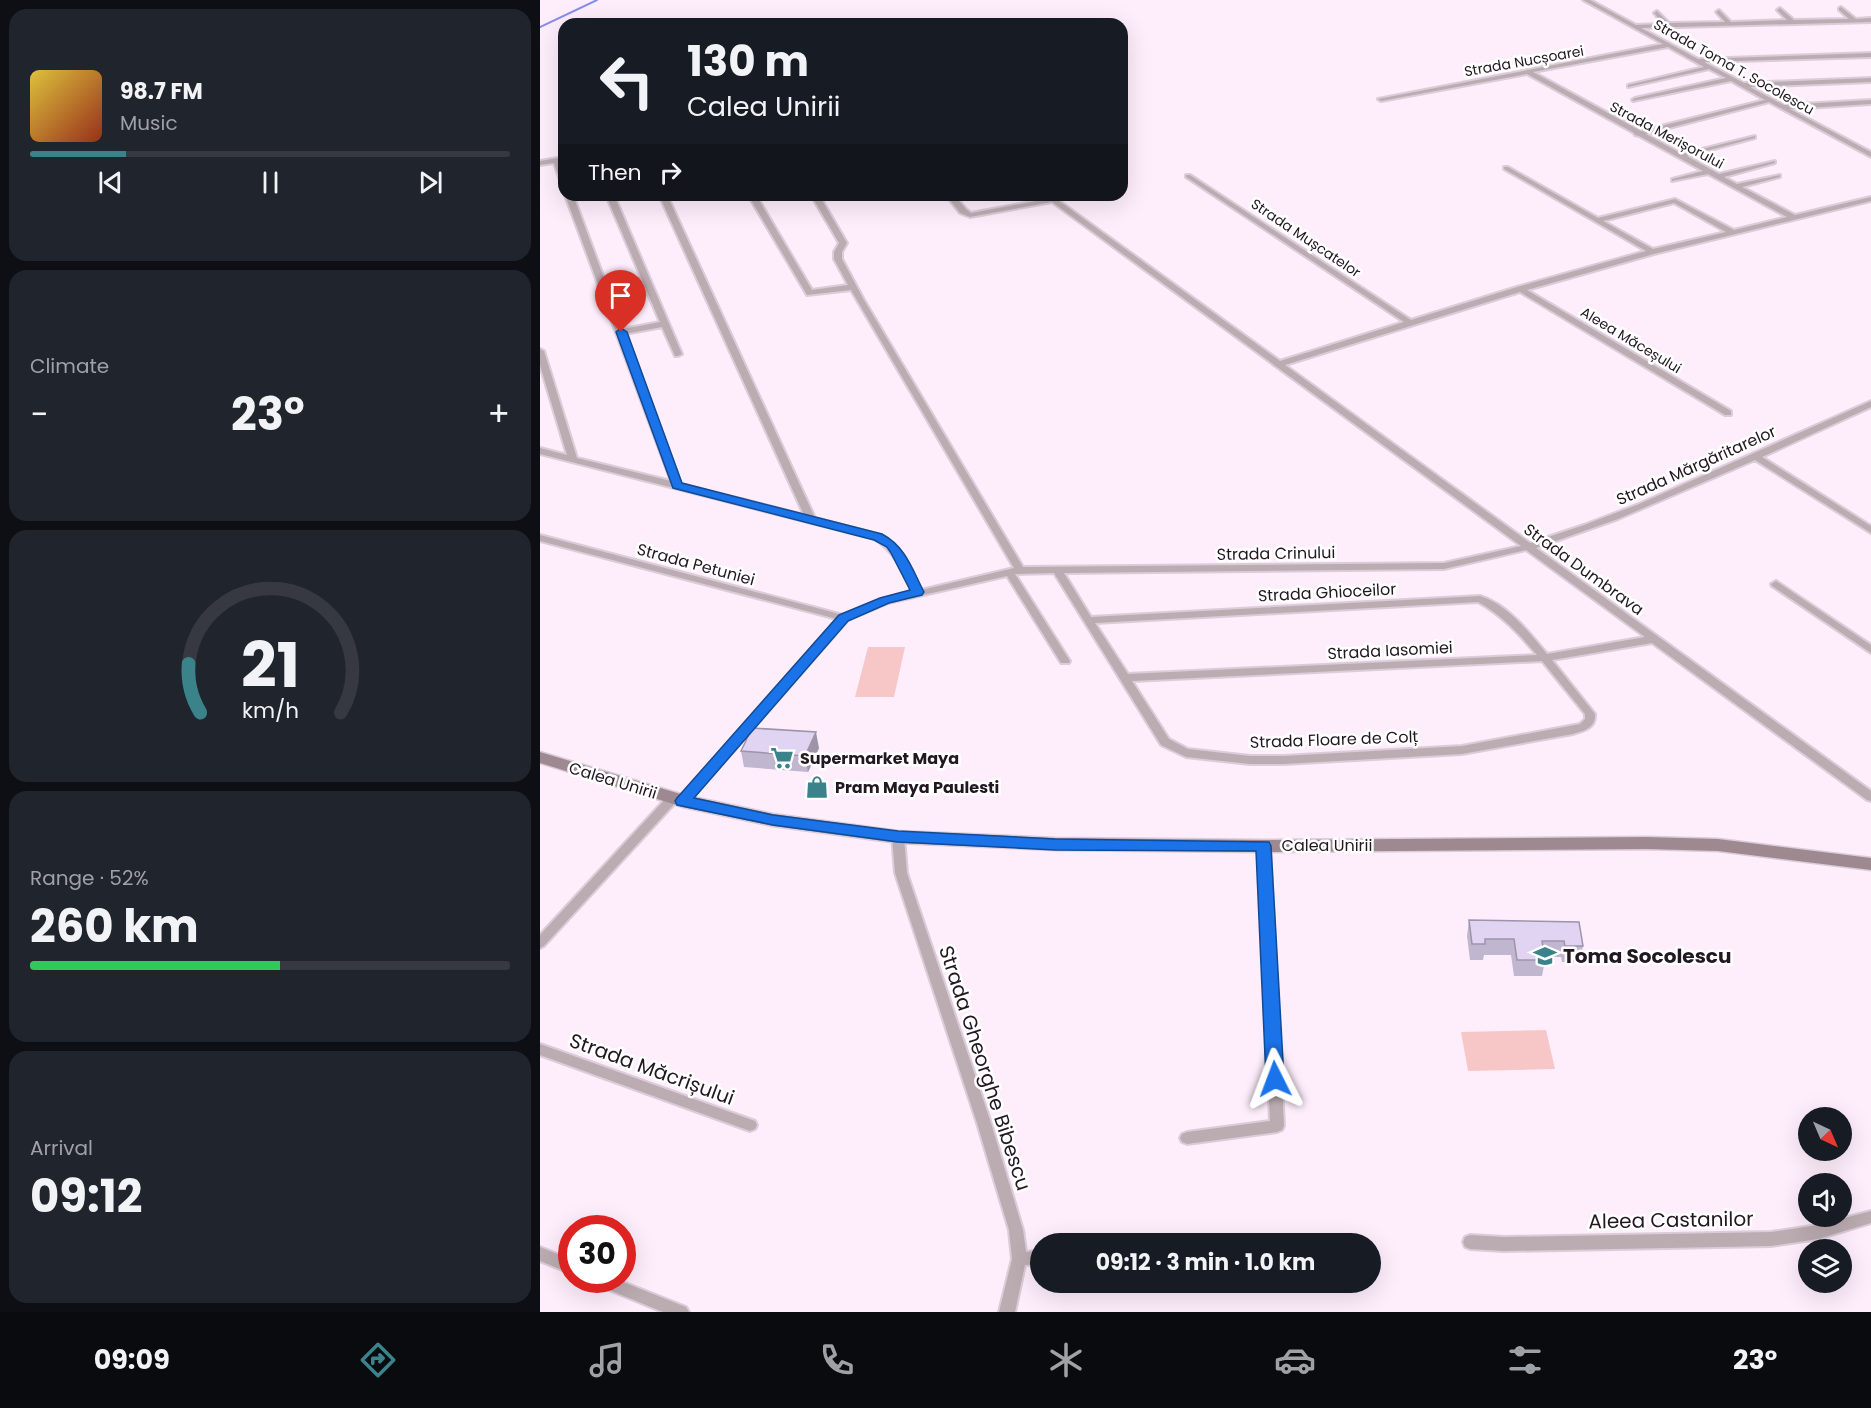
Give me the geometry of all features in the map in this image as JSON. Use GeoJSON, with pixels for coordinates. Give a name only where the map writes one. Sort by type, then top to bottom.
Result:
{"type":"FeatureCollection","features":[{"type":"Feature","properties":{"kind":"main road","name":"Calea Unirii"},"geometry":{"type":"LineString","coordinates":[[540,757],[678,800],[773,820],[898,837],[1055,844],[1264,846],[1646,843],[1718,845],[1871,864]]}},
{"type":"Feature","properties":{"kind":"street","name":"Strada Toma T. Socolescu"},"geometry":{"type":"LineString","coordinates":[[1586,0],[1871,155]]}},
{"type":"Feature","properties":{"kind":"street"},"geometry":{"type":"LineString","coordinates":[[1841,9],[1854,20]]}},
{"type":"Feature","properties":{"kind":"street"},"geometry":{"type":"LineString","coordinates":[[1780,10],[1792,22]]}},
{"type":"Feature","properties":{"kind":"street"},"geometry":{"type":"LineString","coordinates":[[1719,12],[1731,24]]}},
{"type":"Feature","properties":{"kind":"street"},"geometry":{"type":"LineString","coordinates":[[1657,13],[1667,25]]}},
{"type":"Feature","properties":{"kind":"street"},"geometry":{"type":"LineString","coordinates":[[1635,26],[1871,20]]}},
{"type":"Feature","properties":{"kind":"street","name":"Strada Nucșoarei"},"geometry":{"type":"LineString","coordinates":[[1381,99],[1530,73],[1670,45]]}},
{"type":"Feature","properties":{"kind":"street"},"geometry":{"type":"LineString","coordinates":[[1699,60],[1871,54]]}},
{"type":"Feature","properties":{"kind":"street"},"geometry":{"type":"LineString","coordinates":[[1630,86],[1711,67]]}},
{"type":"Feature","properties":{"kind":"street","name":"Strada Merișorului"},"geometry":{"type":"LineString","coordinates":[[1530,73],[1637,134],[1710,171],[1794,218]]}},
{"type":"Feature","properties":{"kind":"street"},"geometry":{"type":"LineString","coordinates":[[1635,100],[1732,79]]}},
{"type":"Feature","properties":{"kind":"street"},"geometry":{"type":"LineString","coordinates":[[1744,86],[1871,80]]}},
{"type":"Feature","properties":{"kind":"street"},"geometry":{"type":"LineString","coordinates":[[1637,134],[1771,100]]}},
{"type":"Feature","properties":{"kind":"street"},"geometry":{"type":"LineString","coordinates":[[1783,107],[1871,102]]}},
{"type":"Feature","properties":{"kind":"street"},"geometry":{"type":"LineString","coordinates":[[1681,156],[1753,137]]}},
{"type":"Feature","properties":{"kind":"street"},"geometry":{"type":"LineString","coordinates":[[540,163],[558,159]]}},
{"type":"Feature","properties":{"kind":"street"},"geometry":{"type":"LineString","coordinates":[[1718,176],[1773,162]]}},
{"type":"Feature","properties":{"kind":"street"},"geometry":{"type":"LineString","coordinates":[[1506,168],[1653,252]]}},
{"type":"Feature","properties":{"kind":"street"},"geometry":{"type":"LineString","coordinates":[[1674,180],[1710,171]]}},
{"type":"Feature","properties":{"kind":"street","name":"Strada Mușcatelor"},"geometry":{"type":"LineString","coordinates":[[1188,176],[1409,322]]}},
{"type":"Feature","properties":{"kind":"street"},"geometry":{"type":"LineString","coordinates":[[1737,186],[1778,176]]}},
{"type":"Feature","properties":{"kind":"street"},"geometry":{"type":"LineString","coordinates":[[1280,364],[1520,289],[1653,252],[1871,199]]}},
{"type":"Feature","properties":{"kind":"street"},"geometry":{"type":"LineString","coordinates":[[571,201],[677,486]]}},
{"type":"Feature","properties":{"kind":"street"},"geometry":{"type":"LineString","coordinates":[[612,201],[663,324],[678,354]]}},
{"type":"Feature","properties":{"kind":"street"},"geometry":{"type":"LineString","coordinates":[[666,201],[811,520]]}},
{"type":"Feature","properties":{"kind":"street"},"geometry":{"type":"LineString","coordinates":[[756,201],[810,293],[853,286]]}},
{"type":"Feature","properties":{"kind":"street"},"geometry":{"type":"LineString","coordinates":[[818,201],[843,243],[838,252],[838,259],[1020,570]]}},
{"type":"Feature","properties":{"kind":"street"},"geometry":{"type":"LineString","coordinates":[[955,201],[963,211],[970,215],[1035,201]]}},
{"type":"Feature","properties":{"kind":"street","name":"Strada Dumbrava"},"geometry":{"type":"LineString","coordinates":[[1053,201],[1280,364],[1871,797]]}},
{"type":"Feature","properties":{"kind":"street"},"geometry":{"type":"LineString","coordinates":[[1597,220],[1675,201],[1732,232]]}},
{"type":"Feature","properties":{"kind":"street","name":"Aleea Măceșului"},"geometry":{"type":"LineString","coordinates":[[1520,289],[1728,413]]}},
{"type":"Feature","properties":{"kind":"street"},"geometry":{"type":"LineString","coordinates":[[621,332],[663,324]]}},
{"type":"Feature","properties":{"kind":"street"},"geometry":{"type":"LineString","coordinates":[[540,351],[573,459]]}},
{"type":"Feature","properties":{"kind":"street","name":"Strada Mărgăritarelor"},"geometry":{"type":"LineString","coordinates":[[1530,548],[1635,509],[1871,404]]}},
{"type":"Feature","properties":{"kind":"street"},"geometry":{"type":"LineString","coordinates":[[540,451],[878,537],[892,544],[917,592]]}},
{"type":"Feature","properties":{"kind":"street"},"geometry":{"type":"LineString","coordinates":[[1755,456],[1871,530]]}},
{"type":"Feature","properties":{"kind":"street","name":"Strada Petuniei"},"geometry":{"type":"LineString","coordinates":[[540,538],[844,618]]}},
{"type":"Feature","properties":{"kind":"street","name":"Strada Crinului"},"geometry":{"type":"LineString","coordinates":[[844,618],[885,600],[1020,570],[1444,566],[1478,561],[1530,548]]}},
{"type":"Feature","properties":{"kind":"street","name":"Strada Floare de Colț"},"geometry":{"type":"LineString","coordinates":[[1057,570],[1165,741],[1175,749],[1186,753],[1250,760],[1284,760],[1462,750],[1584,727],[1590,720],[1590,714],[1544,658]]}},
{"type":"Feature","properties":{"kind":"street"},"geometry":{"type":"LineString","coordinates":[[1009,572],[1065,661]]}},
{"type":"Feature","properties":{"kind":"street"},"geometry":{"type":"LineString","coordinates":[[1776,584],[1871,650]]}},
{"type":"Feature","properties":{"kind":"street","name":"Strada Ghioceilor"},"geometry":{"type":"LineString","coordinates":[[1089,620],[1479,599],[1494,606],[1544,658]]}},
{"type":"Feature","properties":{"kind":"street"},"geometry":{"type":"LineString","coordinates":[[540,943],[678,800],[844,618]]}},
{"type":"Feature","properties":{"kind":"street","name":"Strada Iasomiei"},"geometry":{"type":"LineString","coordinates":[[1125,678],[1544,658],[1654,639]]}},
{"type":"Feature","properties":{"kind":"street","name":"Strada Gheorghe Bibescu"},"geometry":{"type":"LineString","coordinates":[[898,837],[901,873],[1000,1173],[1016,1230],[1019,1259],[1007,1312]]}},
{"type":"Feature","properties":{"kind":"street"},"geometry":{"type":"LineString","coordinates":[[1186,1138],[1277,1126],[1264,846]]}},
{"type":"Feature","properties":{"kind":"street","name":"Strada Măcrișului"},"geometry":{"type":"LineString","coordinates":[[540,1049],[750,1125]]}},
{"type":"Feature","properties":{"kind":"street","name":"Aleea Castanilor"},"geometry":{"type":"LineString","coordinates":[[1470,1242],[1504,1244],[1771,1239],[1818,1232],[1871,1217]]}},
{"type":"Feature","properties":{"kind":"street"},"geometry":{"type":"LineString","coordinates":[[540,1254],[558,1261]]}},
{"type":"Feature","properties":{"kind":"street"},"geometry":{"type":"LineString","coordinates":[[1019,1259],[1030,1258]]}},
{"type":"Feature","properties":{"kind":"street"},"geometry":{"type":"LineString","coordinates":[[634,1293],[681,1312]]}},
{"type":"Feature","properties":{"kind":"shaded area"},"geometry":{"type":"Polygon","coordinates":[[[868,647],[905,647],[894,697],[855,697],[868,647]]]}},
{"type":"Feature","properties":{"kind":"shaded area"},"geometry":{"type":"Polygon","coordinates":[[[1546,1030],[1555,1069],[1468,1071],[1461,1032],[1546,1030]]]}},
{"type":"Feature","properties":{"kind":"building"},"geometry":{"type":"Polygon","coordinates":[[[752,728],[816,732],[805,756],[741,751],[752,728]]]}},
{"type":"Feature","properties":{"kind":"building"},"geometry":{"type":"Polygon","coordinates":[[[1469,920],[1579,922],[1583,946],[1565,946],[1564,941],[1542,941],[1545,960],[1517,960],[1514,939],[1485,939],[1485,944],[1472,944],[1469,920]]]}},
{"type":"Feature","properties":{"kind":"waterway"},"geometry":{"type":"LineString","coordinates":[[559,18],[597,0]]}},
{"type":"Feature","properties":{"kind":"waterway"},"geometry":{"type":"LineString","coordinates":[[540,27],[558,18]]}},
{"type":"Feature","properties":{"kind":"place","name":"Supermarket Maya"},"geometry":{"type":"Point","coordinates":[782,758]}},
{"type":"Feature","properties":{"kind":"place","name":"Pram Maya Paulesti"},"geometry":{"type":"Point","coordinates":[817,787]}},
{"type":"Feature","properties":{"kind":"place","name":"Toma Socolescu"},"geometry":{"type":"Point","coordinates":[1545,956]}},
{"type":"Feature","properties":{"kind":"route"},"geometry":{"type":"LineString","coordinates":[[621,332],[677,486],[878,537],[892,544],[917,592],[885,600],[844,618],[683,801],[773,820],[898,837],[1055,844],[1264,846],[1275,1079]]}}]}
